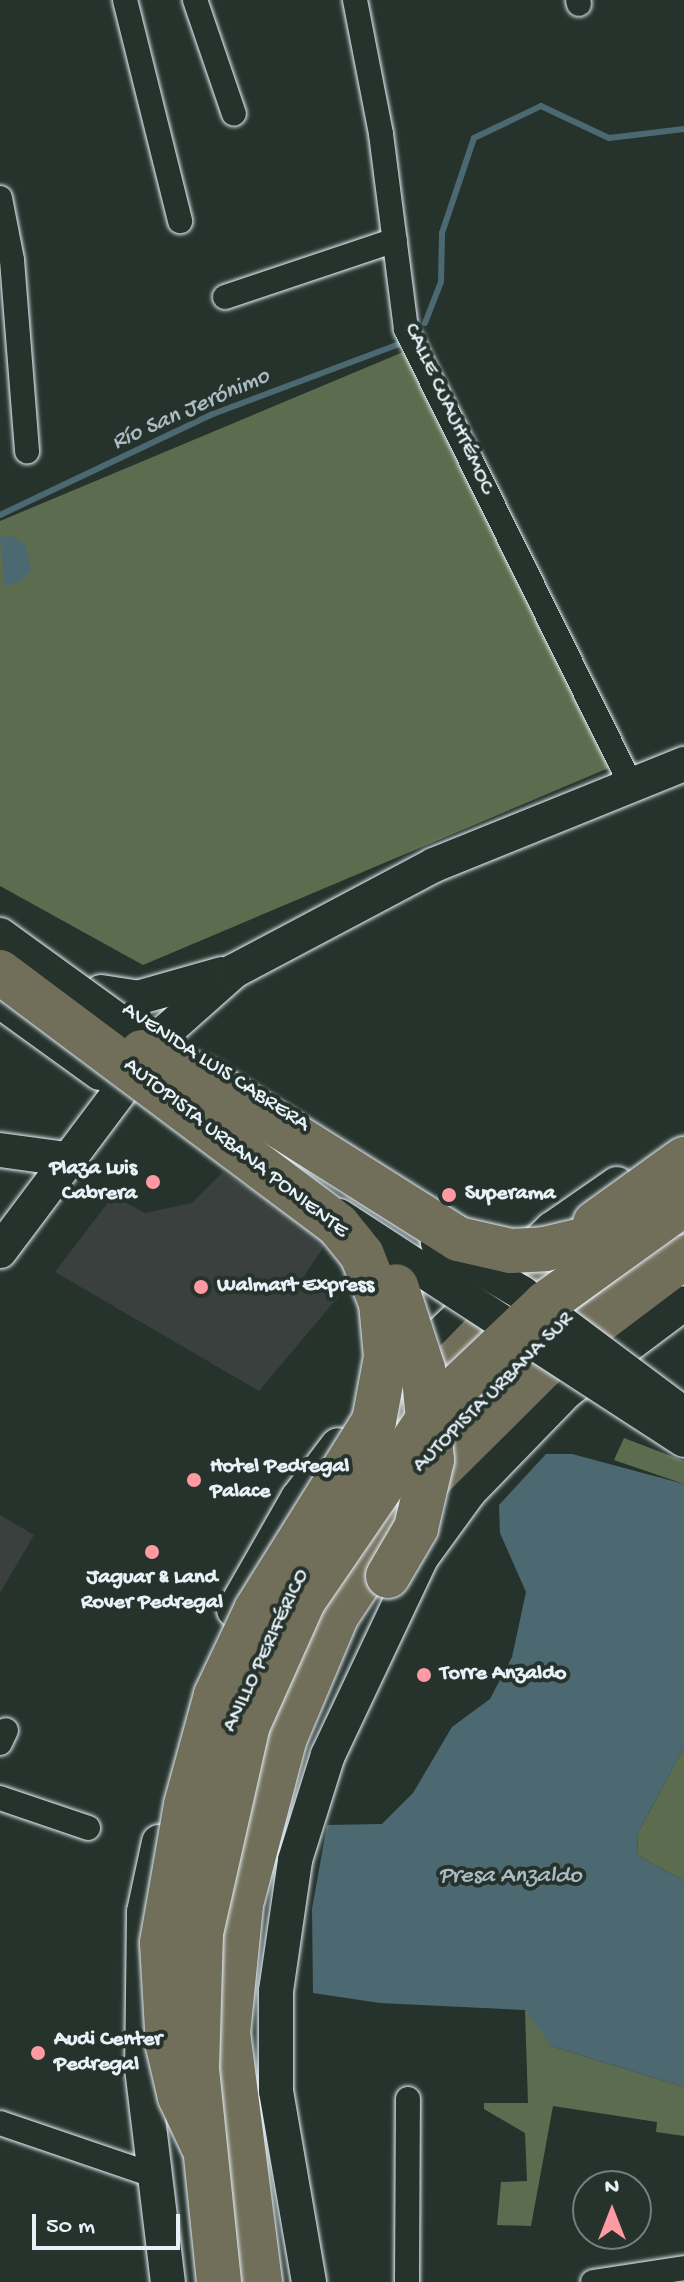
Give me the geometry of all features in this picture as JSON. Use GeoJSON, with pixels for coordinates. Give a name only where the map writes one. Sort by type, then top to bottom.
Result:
{"type":"FeatureCollection","features":[{"type":"Feature","properties":{"kind":"highway","name":"AUTOPISTA URBANA PONIENTE"},"geometry":{"type":"LineString","coordinates":[[21,949],[142,1058]]}},
{"type":"Feature","properties":{"kind":"highway","name":"AUTOPISTA URBANA PONIENTE"},"geometry":{"type":"LineString","coordinates":[[0,972],[170,1095],[338,1225],[362,1255],[381,1303],[386,1357],[374,1421],[294,1546],[216,1695],[186,1805],[162,1943],[168,2046],[180,2097],[203,2146]]}},
{"type":"Feature","properties":{"kind":"highway"},"geometry":{"type":"LineString","coordinates":[[142,1058],[206,1080],[429,1224],[482,1247],[572,1243],[684,1192]]}},
{"type":"Feature","properties":{"kind":"highway"},"geometry":{"type":"LineString","coordinates":[[142,1058],[189,1095],[312,1177],[359,1220],[386,1260],[414,1335],[433,1428],[427,1491],[416,1528],[323,1694],[266,1873],[253,2043],[273,2282]]}},
{"type":"Feature","properties":{"kind":"highway"},"geometry":{"type":"LineString","coordinates":[[470,1261],[531,1264],[684,1159]]}},
{"type":"Feature","properties":{"kind":"highway","name":"ANILLO PERIFÉRICO"},"geometry":{"type":"LineString","coordinates":[[217,2282],[181,1974],[204,1819],[234,1715],[290,1590],[375,1455],[458,1359],[531,1284],[684,1171]]}},
{"type":"Feature","properties":{"kind":"highway","name":"AUTOPISTA URBANA SUR"},"geometry":{"type":"LineString","coordinates":[[217,2282],[203,2146],[198,2038],[208,1890],[248,1725],[304,1600],[393,1462],[470,1370],[546,1303],[684,1204]]}},
{"type":"Feature","properties":{"kind":"highway","name":"AUTOPISTA URBANA SUR"},"geometry":{"type":"LineString","coordinates":[[249,2282],[217,2089],[222,1942],[241,1830],[270,1732],[323,1610],[411,1476],[577,1310],[684,1233]]}},
{"type":"Feature","properties":{"kind":"highway"},"geometry":{"type":"LineString","coordinates":[[260,2282],[228,2033],[241,1904],[285,1738],[337,1615],[422,1487],[558,1352],[684,1257]]}},
{"type":"Feature","properties":{"kind":"highway"},"geometry":{"type":"LineString","coordinates":[[348,1431],[458,1359]]}},
{"type":"Feature","properties":{"kind":"main road"},"geometry":{"type":"LineString","coordinates":[[101,992],[137,998],[234,971],[434,865],[633,789],[684,764]]}},
{"type":"Feature","properties":{"kind":"main road","name":"AVENIDA LUIS CABRERA"},"geometry":{"type":"LineString","coordinates":[[0,920],[21,949],[101,992],[142,1058],[360,1261],[389,1305],[397,1377]]}},
{"type":"Feature","properties":{"kind":"main road"},"geometry":{"type":"LineString","coordinates":[[0,935],[335,1179],[470,1261],[684,1414]]}},
{"type":"Feature","properties":{"kind":"main road"},"geometry":{"type":"LineString","coordinates":[[0,999],[32,997],[47,972],[21,949]]}},
{"type":"Feature","properties":{"kind":"main road"},"geometry":{"type":"LineString","coordinates":[[0,1251],[142,1058],[234,971]]}},
{"type":"Feature","properties":{"kind":"main road"},"geometry":{"type":"LineString","coordinates":[[0,984],[355,1226],[684,1440]]}},
{"type":"Feature","properties":{"kind":"main road","name":"AVENIDA LUIS CABRERA"},"geometry":{"type":"LineString","coordinates":[[0,999],[142,1058],[434,1210],[497,1232],[552,1229]]}},
{"type":"Feature","properties":{"kind":"main road"},"geometry":{"type":"LineString","coordinates":[[168,2282],[142,2068],[144,1912],[174,1775],[212,1653],[298,1498],[348,1431],[397,1377],[552,1229],[684,1140]]}},
{"type":"Feature","properties":{"kind":"main road"},"geometry":{"type":"LineString","coordinates":[[0,1150],[66,1159]]}},
{"type":"Feature","properties":{"kind":"main road"},"geometry":{"type":"LineString","coordinates":[[163,2241],[173,2046],[171,1953],[185,1860],[227,1699],[310,1537],[399,1402],[407,1373],[389,1287],[355,1226]]}},
{"type":"Feature","properties":{"kind":"main road"},"geometry":{"type":"LineString","coordinates":[[309,2282],[276,2091],[276,1991],[282,1924],[310,1803],[421,1558],[469,1492],[567,1391],[684,1303]]}},
{"type":"Feature","properties":{"kind":"main road"},"geometry":{"type":"LineString","coordinates":[[630,1342],[684,1316]]}},
{"type":"Feature","properties":{"kind":"street"},"geometry":{"type":"LineString","coordinates":[[125,0],[180,221]]}},
{"type":"Feature","properties":{"kind":"street"},"geometry":{"type":"LineString","coordinates":[[195,0],[234,114]]}},
{"type":"Feature","properties":{"kind":"street","name":"CALLE CUAUHTÉMOC"},"geometry":{"type":"LineString","coordinates":[[355,0],[395,240],[406,329],[633,789]]}},
{"type":"Feature","properties":{"kind":"street"},"geometry":{"type":"LineString","coordinates":[[0,198],[27,451]]}},
{"type":"Feature","properties":{"kind":"street"},"geometry":{"type":"LineString","coordinates":[[225,297],[395,240]]}},
{"type":"Feature","properties":{"kind":"street"},"geometry":{"type":"LineString","coordinates":[[0,1798],[88,1828]]}},
{"type":"Feature","properties":{"kind":"street"},"geometry":{"type":"LineString","coordinates":[[407,2282],[408,2099]]}},
{"type":"Feature","properties":{"kind":"street"},"geometry":{"type":"LineString","coordinates":[[0,2123],[153,2175]]}},
{"type":"Feature","properties":{"kind":"street"},"geometry":{"type":"LineString","coordinates":[[593,2282],[633,2279],[684,2268]]}},
{"type":"Feature","properties":{"kind":"shaded area","name":"Walmart Express"},"geometry":{"type":"Polygon","coordinates":[[[223,1172],[329,1239],[304,1276],[338,1297],[259,1391],[55,1272],[113,1196],[145,1213],[192,1203],[223,1172]]]}},
{"type":"Feature","properties":{"kind":"shaded area"},"geometry":{"type":"Polygon","coordinates":[[[0,1515],[34,1535],[0,1593],[0,1515]]]}},
{"type":"Feature","properties":{"kind":"green space"},"geometry":{"type":"Polygon","coordinates":[[[408,350],[611,767],[143,965],[0,886],[0,521],[408,350]]]}},
{"type":"Feature","properties":{"kind":"green space"},"geometry":{"type":"Polygon","coordinates":[[[624,1438],[684,1461],[684,1484],[614,1460],[624,1438]]]}},
{"type":"Feature","properties":{"kind":"green space"},"geometry":{"type":"Polygon","coordinates":[[[684,1747],[684,1881],[637,1855],[638,1833],[684,1747]]]}},
{"type":"Feature","properties":{"kind":"green space"},"geometry":{"type":"Polygon","coordinates":[[[525,2010],[533,2014],[551,2046],[684,2087],[684,2136],[656,2132],[657,2122],[553,2106],[531,2226],[497,2225],[501,2182],[527,2181],[525,2133],[484,2109],[484,2103],[528,2103],[525,2010]]]}},
{"type":"Feature","properties":{"kind":"water"},"geometry":{"type":"Polygon","coordinates":[[[12,536],[26,545],[31,569],[21,582],[5,587],[0,537],[12,536]]]}},
{"type":"Feature","properties":{"kind":"water","name":"Presa Anzaldo"},"geometry":{"type":"Polygon","coordinates":[[[546,1454],[572,1454],[684,1484],[684,1747],[638,1833],[637,1855],[684,1881],[684,2087],[551,2046],[525,2010],[380,2003],[313,1993],[312,1909],[327,1825],[382,1824],[413,1793],[452,1727],[490,1699],[512,1657],[526,1592],[500,1533],[499,1505],[546,1454]]]}},
{"type":"Feature","properties":{"kind":"waterway","name":"Río San Jerónimo"},"geometry":{"type":"LineString","coordinates":[[425,323],[441,282],[442,233],[474,138],[541,106],[609,138],[684,129]]}},
{"type":"Feature","properties":{"kind":"waterway","name":"Río San Jerónimo"},"geometry":{"type":"LineString","coordinates":[[0,515],[213,414],[399,344]]}},
{"type":"Feature","properties":{"kind":"place","name":"Plaza Luis Cabrera"},"geometry":{"type":"Point","coordinates":[153,1182]}},
{"type":"Feature","properties":{"kind":"place","name":"Superama"},"geometry":{"type":"Point","coordinates":[449,1195]}},
{"type":"Feature","properties":{"kind":"place","name":"Walmart Express"},"geometry":{"type":"Point","coordinates":[201,1287]}},
{"type":"Feature","properties":{"kind":"place","name":"Hotel Pedregal Palace"},"geometry":{"type":"Point","coordinates":[194,1480]}},
{"type":"Feature","properties":{"kind":"place","name":"Jaguar & Land Rover Pedregal"},"geometry":{"type":"Point","coordinates":[152,1552]}},
{"type":"Feature","properties":{"kind":"place","name":"Torre Anzaldo"},"geometry":{"type":"Point","coordinates":[424,1675]}},
{"type":"Feature","properties":{"kind":"place","name":"Audi Center Pedregal"},"geometry":{"type":"Point","coordinates":[38,2053]}}]}
